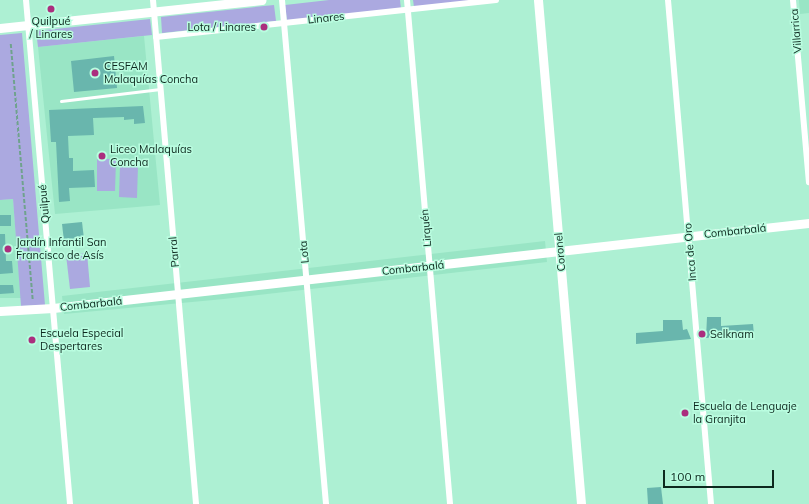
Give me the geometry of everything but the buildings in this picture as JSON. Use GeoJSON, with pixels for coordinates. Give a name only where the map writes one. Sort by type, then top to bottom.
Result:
{"type":"FeatureCollection","features":[{"type":"Feature","properties":{"kind":"main road"},"geometry":{"type":"LineString","coordinates":[[0,28],[262,0]]}},
{"type":"Feature","properties":{"kind":"main road","name":"Coronel"},"geometry":{"type":"LineString","coordinates":[[538,0],[581,504]]}},
{"type":"Feature","properties":{"kind":"main road","name":"Combarbalá"},"geometry":{"type":"LineString","coordinates":[[0,311],[53,308],[809,223]]}},
{"type":"Feature","properties":{"kind":"main road","name":"Combarbalá"},"geometry":{"type":"LineString","coordinates":[[0,316],[18,311]]}},
{"type":"Feature","properties":{"kind":"street","name":"Quilpué"},"geometry":{"type":"LineString","coordinates":[[26,0],[70,504]]}},
{"type":"Feature","properties":{"kind":"street","name":"Parral"},"geometry":{"type":"LineString","coordinates":[[152,0],[196,504]]}},
{"type":"Feature","properties":{"kind":"street","name":"Lota"},"geometry":{"type":"LineString","coordinates":[[282,0],[326,504]]}},
{"type":"Feature","properties":{"kind":"street","name":"Lirquén"},"geometry":{"type":"LineString","coordinates":[[407,0],[450,504]]}},
{"type":"Feature","properties":{"kind":"street","name":"Linares"},"geometry":{"type":"LineString","coordinates":[[156,37],[496,0]]}},
{"type":"Feature","properties":{"kind":"street","name":"Inca de Oro"},"geometry":{"type":"LineString","coordinates":[[668,0],[711,504]]}},
{"type":"Feature","properties":{"kind":"street","name":"Villarrica"},"geometry":{"type":"LineString","coordinates":[[793,0],[809,182]]}},
{"type":"Feature","properties":{"kind":"lane"},"geometry":{"type":"LineString","coordinates":[[61,101],[160,89]]}},
{"type":"Feature","properties":{"kind":"path"},"geometry":{"type":"LineString","coordinates":[[10,44],[33,303]]}},
{"type":"Feature","properties":{"kind":"shaded area"},"geometry":{"type":"Polygon","coordinates":[[[329,0],[400,0],[401,9],[287,21],[285,5],[329,0]]]}},
{"type":"Feature","properties":{"kind":"shaded area"},"geometry":{"type":"Polygon","coordinates":[[[413,0],[485,0],[414,7],[413,0]]]}},
{"type":"Feature","properties":{"kind":"shaded area"},"geometry":{"type":"Polygon","coordinates":[[[799,0],[809,0],[809,13],[800,14],[799,0]]]}},
{"type":"Feature","properties":{"kind":"shaded area"},"geometry":{"type":"Polygon","coordinates":[[[274,5],[276,21],[162,33],[161,17],[274,5]]]}},
{"type":"Feature","properties":{"kind":"shaded area"},"geometry":{"type":"Polygon","coordinates":[[[150,19],[152,35],[38,47],[36,31],[150,19]]]}},
{"type":"Feature","properties":{"kind":"shaded area"},"geometry":{"type":"Polygon","coordinates":[[[22,33],[45,305],[21,306],[13,199],[0,200],[0,35],[22,33]]]}},
{"type":"Feature","properties":{"kind":"shaded area","name":"Liceo Malaquías Concha"},"geometry":{"type":"Polygon","coordinates":[[[144,36],[160,205],[55,214],[38,47],[144,36]]]}},
{"type":"Feature","properties":{"kind":"shaded area"},"geometry":{"type":"Polygon","coordinates":[[[97,159],[116,159],[115,191],[97,191],[97,159]]]}},
{"type":"Feature","properties":{"kind":"shaded area"},"geometry":{"type":"Polygon","coordinates":[[[120,165],[138,165],[137,198],[119,197],[120,165]]]}},
{"type":"Feature","properties":{"kind":"shaded area","name":"Jardín Infantil San Francisco de Asís"},"geometry":{"type":"Polygon","coordinates":[[[13,199],[21,298],[0,298],[0,200],[13,199]]]}},
{"type":"Feature","properties":{"kind":"shaded area"},"geometry":{"type":"Polygon","coordinates":[[[545,241],[547,262],[224,299],[64,314],[62,296],[545,241]]]}},
{"type":"Feature","properties":{"kind":"shaded area"},"geometry":{"type":"Polygon","coordinates":[[[87,253],[90,287],[70,289],[66,255],[87,253]]]}},
{"type":"Feature","properties":{"kind":"place","name":"Quilpué / Linares"},"geometry":{"type":"Point","coordinates":[51,9]}},
{"type":"Feature","properties":{"kind":"place","name":"Lota / Linares"},"geometry":{"type":"Point","coordinates":[264,27]}},
{"type":"Feature","properties":{"kind":"place","name":"CESFAM Malaquías Concha"},"geometry":{"type":"Point","coordinates":[95,73]}},
{"type":"Feature","properties":{"kind":"place","name":"Liceo Malaquías Concha"},"geometry":{"type":"Point","coordinates":[102,156]}},
{"type":"Feature","properties":{"kind":"place","name":"Jardín Infantil San Francisco de Asís"},"geometry":{"type":"Point","coordinates":[8,249]}},
{"type":"Feature","properties":{"kind":"place","name":"Selknam"},"geometry":{"type":"Point","coordinates":[702,334]}},
{"type":"Feature","properties":{"kind":"place","name":"Escuela Especial Despertares"},"geometry":{"type":"Point","coordinates":[32,340]}},
{"type":"Feature","properties":{"kind":"place","name":"Escuela de Lenguaje la Granjita"},"geometry":{"type":"Point","coordinates":[685,413]}}]}
